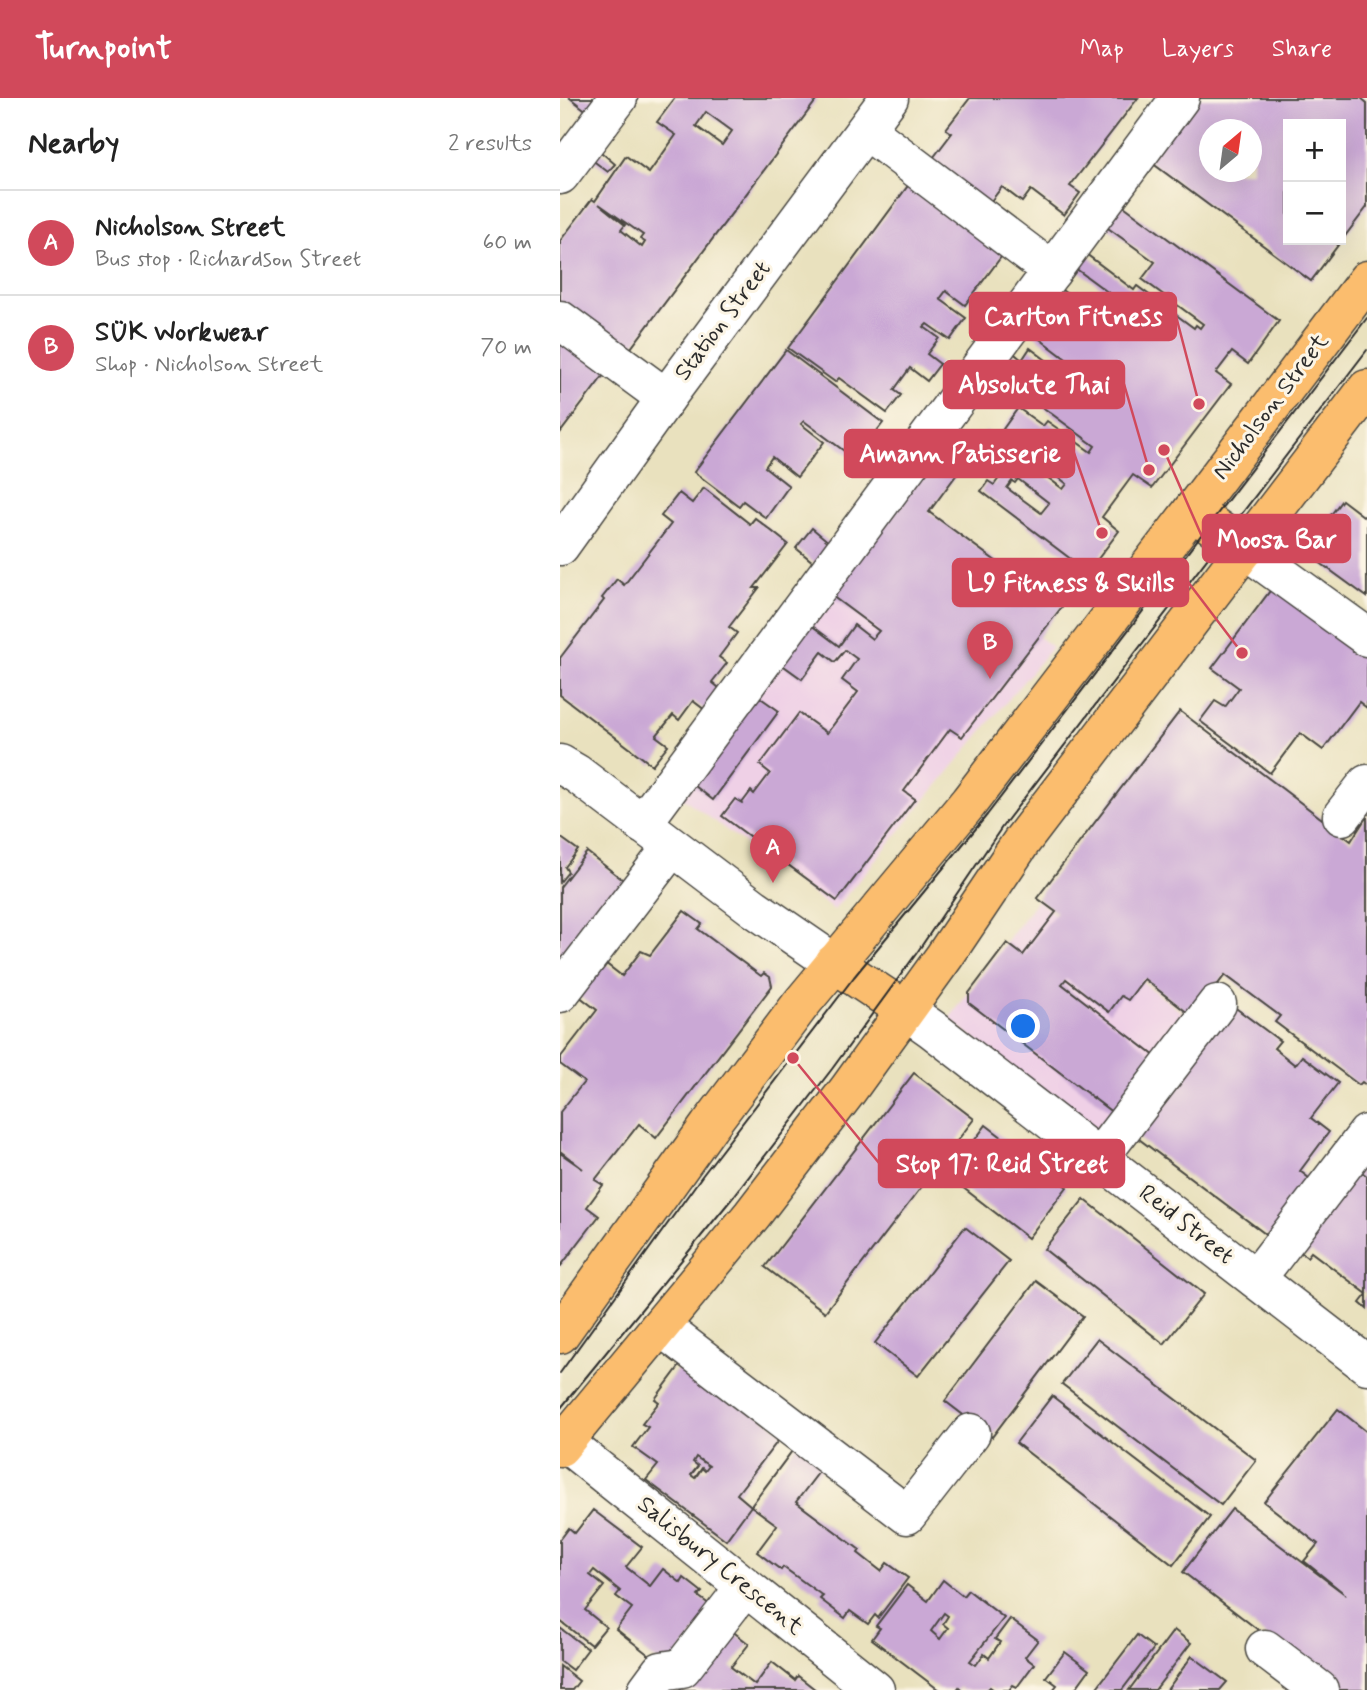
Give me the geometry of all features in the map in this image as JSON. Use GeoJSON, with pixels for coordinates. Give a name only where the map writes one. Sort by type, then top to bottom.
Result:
{"type":"FeatureCollection","features":[{"type":"Feature","properties":{"kind":"main road","name":"Nicholson Street"},"geometry":{"type":"LineString","coordinates":[[560,1334],[709,1126],[834,963],[969,802],[1367,279]]}},
{"type":"Feature","properties":{"kind":"main road"},"geometry":{"type":"LineString","coordinates":[[562,1445],[662,1327],[848,1090],[1022,841],[1367,389]]}},
{"type":"Feature","properties":{"kind":"main road"},"geometry":{"type":"LineString","coordinates":[[1192,511],[1245,549]]}},
{"type":"Feature","properties":{"kind":"main road"},"geometry":{"type":"LineString","coordinates":[[834,963],[905,1010]]}},
{"type":"Feature","properties":{"kind":"street"},"geometry":{"type":"LineString","coordinates":[[560,175],[618,98]]}},
{"type":"Feature","properties":{"kind":"street","name":"Station Street"},"geometry":{"type":"LineString","coordinates":[[560,546],[666,398],[889,98]]}},
{"type":"Feature","properties":{"kind":"street"},"geometry":{"type":"LineString","coordinates":[[642,824],[1180,98]]}},
{"type":"Feature","properties":{"kind":"street"},"geometry":{"type":"LineString","coordinates":[[866,130],[1052,271]]}},
{"type":"Feature","properties":{"kind":"street"},"geometry":{"type":"LineString","coordinates":[[560,320],[666,398]]}},
{"type":"Feature","properties":{"kind":"street"},"geometry":{"type":"LineString","coordinates":[[1245,549],[1367,637]]}},
{"type":"Feature","properties":{"kind":"street"},"geometry":{"type":"LineString","coordinates":[[566,764],[642,824],[834,963]]}},
{"type":"Feature","properties":{"kind":"street"},"geometry":{"type":"LineString","coordinates":[[1342,816],[1367,784]]}},
{"type":"Feature","properties":{"kind":"street"},"geometry":{"type":"LineString","coordinates":[[560,993],[672,846]]}},
{"type":"Feature","properties":{"kind":"street"},"geometry":{"type":"LineString","coordinates":[[1099,1158],[1217,1004]]}},
{"type":"Feature","properties":{"kind":"street","name":"Reid Street"},"geometry":{"type":"LineString","coordinates":[[905,1010],[1367,1365]]}},
{"type":"Feature","properties":{"kind":"street"},"geometry":{"type":"LineString","coordinates":[[1256,1279],[1367,1134]]}},
{"type":"Feature","properties":{"kind":"street"},"geometry":{"type":"LineString","coordinates":[[662,1327],[907,1515],[971,1433]]}},
{"type":"Feature","properties":{"kind":"street","name":"Salisbury Crescent"},"geometry":{"type":"LineString","coordinates":[[562,1445],[875,1690]]}},
{"type":"Feature","properties":{"kind":"street"},"geometry":{"type":"LineString","coordinates":[[647,1690],[661,1671],[682,1668],[745,1587]]}},
{"type":"Feature","properties":{"kind":"street"},"geometry":{"type":"LineString","coordinates":[[1265,1648],[1319,1690]]}},
{"type":"Feature","properties":{"kind":"shaded area"},"geometry":{"type":"Polygon","coordinates":[[[867,512],[1052,647],[834,910],[663,783],[867,512]]]}},
{"type":"Feature","properties":{"kind":"shaded area"},"geometry":{"type":"Polygon","coordinates":[[[1037,900],[1207,1032],[1118,1150],[949,1019],[1037,900]]]}},
{"type":"Feature","properties":{"kind":"building"},"geometry":{"type":"Polygon","coordinates":[[[570,98],[604,98],[592,115],[570,98]]]}},
{"type":"Feature","properties":{"kind":"building"},"geometry":{"type":"Polygon","coordinates":[[[675,98],[818,98],[625,356],[560,306],[560,241],[592,199],[595,201],[626,156],[649,173],[676,135],[657,122],[675,98]],[[706,112],[696,126],[722,145],[732,131],[706,112]],[[599,204],[625,225],[621,230],[642,247],[645,242],[640,239],[643,235],[599,204]]]}},
{"type":"Feature","properties":{"kind":"building"},"geometry":{"type":"Polygon","coordinates":[[[970,98],[1138,98],[1070,186],[1080,193],[1064,215],[1031,190],[1022,202],[1002,187],[984,210],[927,166],[952,133],[946,129],[970,98]]]}},
{"type":"Feature","properties":{"kind":"building"},"geometry":{"type":"Polygon","coordinates":[[[1194,98],[1361,98],[1367,103],[1367,207],[1346,235],[1346,119],[1283,119],[1283,245],[1338,245],[1311,281],[1148,160],[1194,98]]]}},
{"type":"Feature","properties":{"kind":"building"},"geometry":{"type":"Polygon","coordinates":[[[595,147],[615,164],[608,172],[587,156],[595,147]]]}},
{"type":"Feature","properties":{"kind":"building"},"geometry":{"type":"Polygon","coordinates":[[[913,179],[1007,249],[965,305],[946,291],[940,299],[966,318],[950,340],[927,324],[924,327],[939,338],[927,354],[940,364],[927,381],[910,368],[894,390],[901,395],[887,413],[839,378],[835,382],[788,348],[913,179]]]}},
{"type":"Feature","properties":{"kind":"building"},"geometry":{"type":"Polygon","coordinates":[[[1117,201],[1279,321],[1248,364],[1232,352],[1216,373],[1231,384],[1152,488],[1133,475],[1102,517],[1119,531],[1088,572],[981,491],[988,481],[994,485],[1002,474],[972,451],[986,431],[1063,489],[1067,484],[1025,451],[1028,447],[1003,429],[1018,408],[1043,426],[1047,421],[1091,452],[1095,446],[994,371],[1010,350],[1022,360],[1030,348],[1058,369],[1066,359],[1024,327],[1055,285],[1120,334],[1136,313],[1071,265],[1082,251],[1134,290],[1137,286],[1194,328],[1196,325],[1200,328],[1203,324],[1142,279],[1155,262],[1101,223],[1117,201]],[[1018,479],[1015,483],[1012,481],[1007,488],[1041,513],[1049,503],[1018,479]]]}},
{"type":"Feature","properties":{"kind":"building"},"geometry":{"type":"Polygon","coordinates":[[[560,330],[610,367],[560,433],[560,330]]]}},
{"type":"Feature","properties":{"kind":"building"},"geometry":{"type":"Polygon","coordinates":[[[786,350],[883,423],[855,459],[804,421],[801,424],[824,442],[797,477],[772,457],[765,467],[789,486],[766,518],[743,501],[739,506],[694,472],[786,350]]]}},
{"type":"Feature","properties":{"kind":"building"},"geometry":{"type":"Polygon","coordinates":[[[930,455],[957,474],[929,512],[1019,578],[1032,560],[1074,591],[962,737],[950,729],[904,791],[915,799],[837,901],[722,816],[735,799],[742,803],[751,791],[754,794],[770,773],[760,765],[799,713],[827,733],[858,692],[842,680],[857,659],[845,650],[835,662],[822,652],[802,679],[777,661],[807,622],[839,646],[854,625],[872,639],[879,631],[828,593],[930,455]]]}},
{"type":"Feature","properties":{"kind":"building"},"geometry":{"type":"Polygon","coordinates":[[[704,488],[750,524],[755,518],[788,544],[754,588],[759,588],[729,627],[737,633],[719,657],[727,663],[712,682],[725,693],[709,713],[693,701],[679,720],[673,715],[656,736],[668,745],[652,765],[560,695],[560,658],[617,579],[624,585],[671,524],[661,516],[679,493],[692,503],[704,488]]]}},
{"type":"Feature","properties":{"kind":"building"},"geometry":{"type":"Polygon","coordinates":[[[1342,500],[1367,519],[1367,597],[1304,551],[1342,500]]]}},
{"type":"Feature","properties":{"kind":"building"},"geometry":{"type":"Polygon","coordinates":[[[812,528],[836,548],[819,567],[796,548],[812,528]]]}},
{"type":"Feature","properties":{"kind":"building"},"geometry":{"type":"Polygon","coordinates":[[[1276,583],[1367,651],[1367,708],[1359,702],[1323,750],[1300,733],[1270,773],[1200,721],[1215,701],[1225,707],[1239,688],[1212,668],[1276,583]]]}},
{"type":"Feature","properties":{"kind":"building"},"geometry":{"type":"Polygon","coordinates":[[[755,694],[779,711],[713,800],[690,782],[755,694]]]}},
{"type":"Feature","properties":{"kind":"building"},"geometry":{"type":"Polygon","coordinates":[[[1180,711],[1351,841],[1367,816],[1367,1086],[1362,1082],[1359,1085],[1275,1022],[1280,1016],[1225,975],[1193,1017],[1144,979],[1128,1000],[1121,996],[1109,1012],[1066,979],[1062,984],[1160,1060],[1117,1116],[969,1003],[969,993],[1007,943],[1023,955],[1056,912],[1037,898],[1180,711]]]}},
{"type":"Feature","properties":{"kind":"building"},"geometry":{"type":"Polygon","coordinates":[[[560,837],[578,850],[565,867],[568,872],[560,882],[560,837]]]}},
{"type":"Feature","properties":{"kind":"building"},"geometry":{"type":"Polygon","coordinates":[[[587,852],[632,887],[560,971],[560,887],[587,852]]]}},
{"type":"Feature","properties":{"kind":"building"},"geometry":{"type":"Polygon","coordinates":[[[684,911],[702,924],[698,929],[761,976],[764,973],[770,977],[772,986],[656,1138],[639,1124],[595,1180],[603,1185],[587,1207],[599,1216],[560,1267],[560,1153],[583,1169],[560,1151],[560,1112],[584,1082],[560,1064],[560,1058],[597,1010],[570,989],[596,956],[622,976],[641,951],[650,955],[684,911]]]}},
{"type":"Feature","properties":{"kind":"building"},"geometry":{"type":"Polygon","coordinates":[[[1229,1003],[1280,1041],[1274,1048],[1295,1065],[1302,1056],[1338,1083],[1311,1118],[1329,1132],[1300,1171],[1319,1186],[1276,1242],[1131,1133],[1229,1003]]]}},
{"type":"Feature","properties":{"kind":"building"},"geometry":{"type":"Polygon","coordinates":[[[914,1073],[974,1119],[825,1312],[765,1267],[914,1073]]]}},
{"type":"Feature","properties":{"kind":"building"},"geometry":{"type":"Polygon","coordinates":[[[986,1125],[1067,1187],[1028,1238],[948,1176],[986,1125]]]}},
{"type":"Feature","properties":{"kind":"building"},"geometry":{"type":"Polygon","coordinates":[[[1348,1162],[1367,1176],[1367,1294],[1311,1252],[1307,1257],[1288,1242],[1348,1162]]]}},
{"type":"Feature","properties":{"kind":"building"},"geometry":{"type":"Polygon","coordinates":[[[1084,1199],[1204,1294],[1164,1344],[1044,1249],[1084,1199]]]}},
{"type":"Feature","properties":{"kind":"building"},"geometry":{"type":"Polygon","coordinates":[[[965,1227],[1009,1261],[918,1376],[875,1343],[965,1227]]]}},
{"type":"Feature","properties":{"kind":"building"},"geometry":{"type":"Polygon","coordinates":[[[1036,1281],[1083,1316],[992,1437],[945,1401],[1036,1281]]]}},
{"type":"Feature","properties":{"kind":"building"},"geometry":{"type":"Polygon","coordinates":[[[1367,1294],[1367,1309],[1360,1303],[1367,1294]]]}},
{"type":"Feature","properties":{"kind":"building"},"geometry":{"type":"Polygon","coordinates":[[[1097,1339],[1256,1460],[1221,1505],[1062,1384],[1097,1339]]]}},
{"type":"Feature","properties":{"kind":"building"},"geometry":{"type":"Polygon","coordinates":[[[685,1359],[784,1433],[737,1494],[751,1506],[726,1540],[646,1480],[658,1465],[633,1447],[648,1427],[642,1424],[659,1402],[655,1399],[685,1359]],[[696,1457],[693,1462],[698,1466],[691,1475],[695,1478],[702,1468],[705,1471],[709,1466],[696,1457]]]}},
{"type":"Feature","properties":{"kind":"building"},"geometry":{"type":"Polygon","coordinates":[[[1052,1396],[1210,1517],[1173,1565],[1016,1443],[1052,1396]]]}},
{"type":"Feature","properties":{"kind":"building"},"geometry":{"type":"Polygon","coordinates":[[[1338,1409],[1367,1432],[1367,1690],[1336,1690],[1183,1572],[1232,1509],[1346,1595],[1304,1561],[1318,1544],[1264,1502],[1338,1409]]]}},
{"type":"Feature","properties":{"kind":"building"},"geometry":{"type":"Polygon","coordinates":[[[798,1443],[825,1464],[796,1502],[860,1550],[858,1553],[881,1571],[887,1563],[908,1578],[878,1618],[875,1615],[868,1624],[850,1611],[845,1618],[820,1599],[823,1596],[757,1552],[777,1525],[751,1506],[798,1443]]]}},
{"type":"Feature","properties":{"kind":"building"},"geometry":{"type":"Polygon","coordinates":[[[593,1510],[642,1547],[626,1567],[650,1586],[663,1569],[681,1583],[684,1578],[702,1592],[698,1596],[714,1608],[670,1666],[655,1660],[616,1629],[632,1608],[616,1596],[620,1591],[594,1570],[590,1575],[604,1586],[585,1610],[606,1627],[591,1645],[560,1621],[560,1540],[569,1528],[575,1533],[593,1510]]]}},
{"type":"Feature","properties":{"kind":"building"},"geometry":{"type":"Polygon","coordinates":[[[943,1580],[963,1596],[968,1590],[1004,1618],[970,1661],[976,1665],[984,1654],[989,1658],[1000,1642],[995,1639],[1010,1619],[1038,1640],[1025,1657],[1034,1664],[1017,1687],[1013,1685],[1009,1690],[994,1690],[990,1687],[987,1690],[962,1690],[959,1687],[957,1690],[939,1690],[872,1639],[880,1628],[876,1626],[907,1585],[928,1601],[943,1580]],[[944,1613],[931,1631],[940,1639],[948,1628],[943,1624],[948,1616],[944,1613]]]}},
{"type":"Feature","properties":{"kind":"building"},"geometry":{"type":"Polygon","coordinates":[[[727,1627],[749,1644],[731,1667],[755,1685],[772,1662],[795,1680],[798,1676],[816,1690],[679,1688],[727,1627]]]}},
{"type":"Feature","properties":{"kind":"building"},"geometry":{"type":"Polygon","coordinates":[[[560,1628],[588,1649],[572,1670],[560,1661],[560,1628]]]}},
{"type":"Feature","properties":{"kind":"building"},"geometry":{"type":"Polygon","coordinates":[[[1174,1630],[1191,1643],[1155,1690],[1129,1690],[1174,1630]]]}},
{"type":"Feature","properties":{"kind":"building"},"geometry":{"type":"Polygon","coordinates":[[[1137,1635],[1154,1648],[1122,1690],[1095,1690],[1137,1635]]]}},
{"type":"Feature","properties":{"kind":"building"},"geometry":{"type":"Polygon","coordinates":[[[1065,1652],[1089,1670],[1076,1688],[1078,1690],[1053,1690],[1057,1685],[1046,1677],[1065,1652]]]}},
{"type":"Feature","properties":{"kind":"building"},"geometry":{"type":"Polygon","coordinates":[[[1192,1656],[1227,1682],[1220,1690],[1167,1690],[1192,1656]]]}},
{"type":"Feature","properties":{"kind":"building"},"geometry":{"type":"Polygon","coordinates":[[[560,1666],[579,1681],[572,1690],[560,1690],[560,1666]]]}},
{"type":"Feature","properties":{"kind":"tram line"},"geometry":{"type":"LineString","coordinates":[[560,1373],[702,1176],[854,977],[987,815],[1367,318]]}},
{"type":"Feature","properties":{"kind":"tram line"},"geometry":{"type":"LineString","coordinates":[[560,1409],[734,1196],[832,1069],[916,954],[1002,827],[1367,350]]}},
{"type":"Feature","properties":{"kind":"place","name":"Carlton Fitness"},"geometry":{"type":"Point","coordinates":[1199,404]}},
{"type":"Feature","properties":{"kind":"place","name":"Moosa Bar"},"geometry":{"type":"Point","coordinates":[1164,450]}},
{"type":"Feature","properties":{"kind":"place","name":"Absolute Thai"},"geometry":{"type":"Point","coordinates":[1149,470]}},
{"type":"Feature","properties":{"kind":"place","name":"Amann Patisserie"},"geometry":{"type":"Point","coordinates":[1102,533]}},
{"type":"Feature","properties":{"kind":"place","name":"L9 Fitness & Skills"},"geometry":{"type":"Point","coordinates":[1242,653]}},
{"type":"Feature","properties":{"kind":"place","name":"SÜK Workwear"},"geometry":{"type":"Point","coordinates":[990,679]}},
{"type":"Feature","properties":{"kind":"place","name":"Nicholson Street"},"geometry":{"type":"Point","coordinates":[773,883]}},
{"type":"Feature","properties":{"kind":"place","name":"Stop 17: Reid Street"},"geometry":{"type":"Point","coordinates":[793,1058]}}]}
